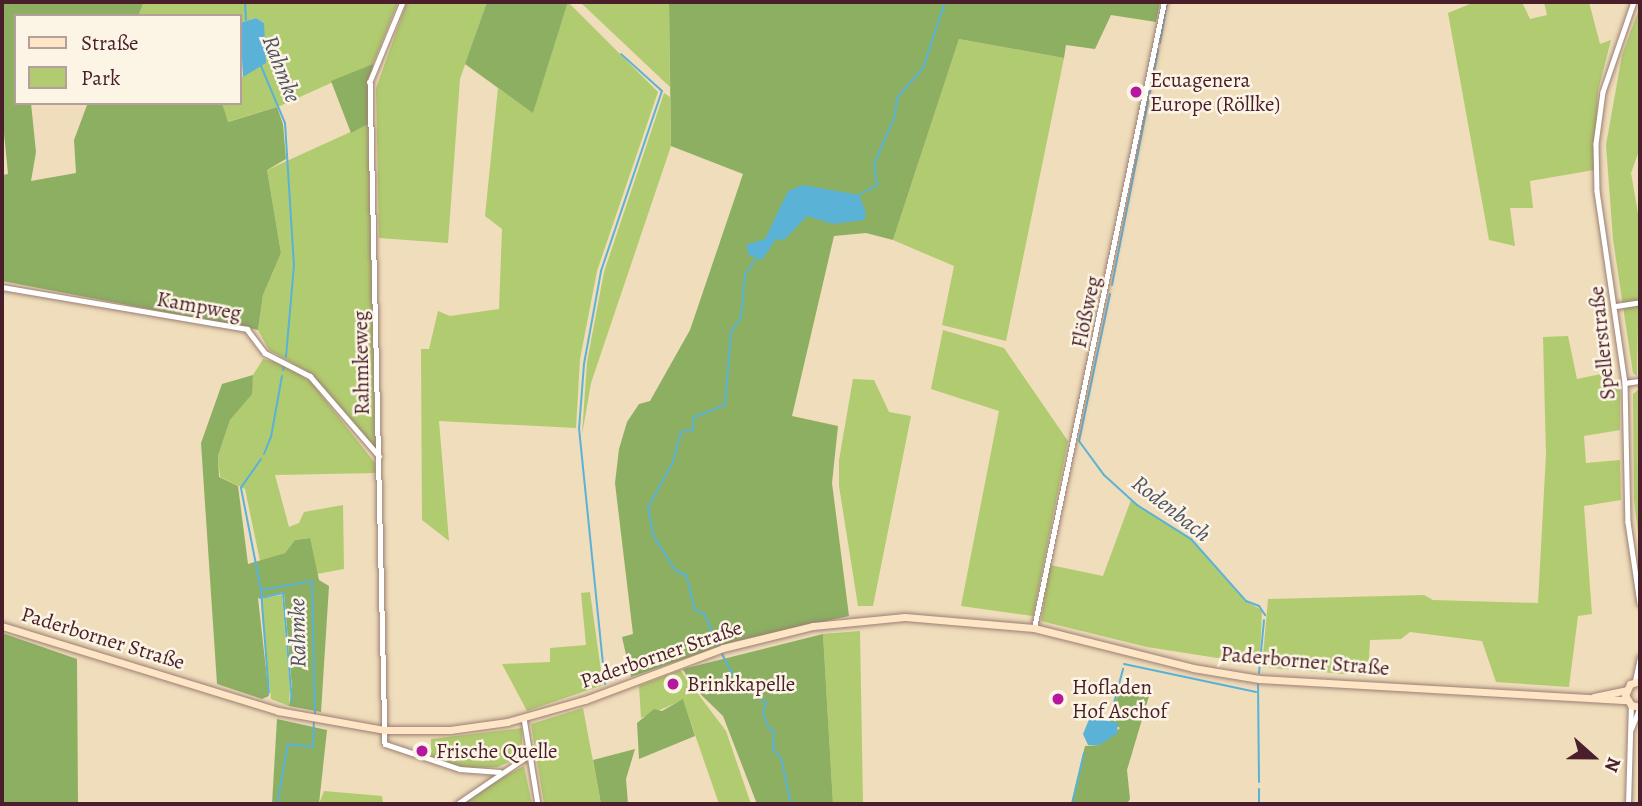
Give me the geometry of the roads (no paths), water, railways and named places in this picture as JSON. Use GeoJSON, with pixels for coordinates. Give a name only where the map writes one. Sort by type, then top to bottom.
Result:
{"type":"FeatureCollection","features":[{"type":"Feature","properties":{"kind":"main road","name":"Paderborner Straße"},"geometry":{"type":"LineString","coordinates":[[2,626],[319,721],[385,730],[450,730],[524,718],[712,651],[813,626],[872,619],[967,619],[1034,628],[1192,668],[1259,679],[1593,697],[1629,702],[1640,708]]}},
{"type":"Feature","properties":{"kind":"main road"},"geometry":{"type":"LineString","coordinates":[[1629,702],[1626,690],[1638,681]]}},
{"type":"Feature","properties":{"kind":"main road","name":"Paderborner Straße"},"geometry":{"type":"LineString","coordinates":[[1593,697],[1626,690]]}},
{"type":"Feature","properties":{"kind":"street","name":"Rahmkeweg"},"geometry":{"type":"LineString","coordinates":[[385,730],[370,82],[403,2]]}},
{"type":"Feature","properties":{"kind":"street","name":"Flößweg"},"geometry":{"type":"LineString","coordinates":[[1034,628],[1164,2]]}},
{"type":"Feature","properties":{"kind":"street","name":"Spellerstraße"},"geometry":{"type":"LineString","coordinates":[[1634,2],[1603,93],[1597,144],[1597,191],[1616,306],[1625,383],[1628,522],[1640,603]]}},
{"type":"Feature","properties":{"kind":"street","name":"Kampweg"},"geometry":{"type":"LineString","coordinates":[[2,287],[247,330],[265,354],[310,376],[379,456]]}},
{"type":"Feature","properties":{"kind":"street"},"geometry":{"type":"LineString","coordinates":[[1616,306],[1640,302]]}},
{"type":"Feature","properties":{"kind":"street"},"geometry":{"type":"LineString","coordinates":[[1625,383],[1640,381]]}},
{"type":"Feature","properties":{"kind":"street"},"geometry":{"type":"LineString","coordinates":[[1638,681],[1640,658]]}},
{"type":"Feature","properties":{"kind":"street"},"geometry":{"type":"LineString","coordinates":[[1628,804],[1629,702]]}},
{"type":"Feature","properties":{"kind":"street"},"geometry":{"type":"LineString","coordinates":[[1630,730],[1640,708]]}},
{"type":"Feature","properties":{"kind":"street"},"geometry":{"type":"LineString","coordinates":[[524,718],[538,804]]}},
{"type":"Feature","properties":{"kind":"street"},"geometry":{"type":"LineString","coordinates":[[385,730],[385,744],[454,768],[500,772]]}},
{"type":"Feature","properties":{"kind":"street"},"geometry":{"type":"LineString","coordinates":[[457,804],[500,772],[529,755]]}},
{"type":"Feature","properties":{"kind":"water"},"geometry":{"type":"Polygon","coordinates":[[[256,18],[264,23],[266,63],[243,77],[242,59],[242,22],[256,18]]]}},
{"type":"Feature","properties":{"kind":"water"},"geometry":{"type":"Polygon","coordinates":[[[803,185],[859,195],[866,213],[864,220],[833,224],[807,216],[784,240],[776,239],[762,260],[749,255],[746,245],[765,239],[788,191],[803,185]]]}},
{"type":"Feature","properties":{"kind":"water"},"geometry":{"type":"Polygon","coordinates":[[[1090,717],[1118,723],[1117,734],[1099,745],[1088,745],[1083,734],[1090,717]]]}},
{"type":"Feature","properties":{"kind":"waterway","name":"Rahmke"},"geometry":{"type":"LineString","coordinates":[[245,2],[246,20]]}},
{"type":"Feature","properties":{"kind":"waterway"},"geometry":{"type":"LineString","coordinates":[[857,196],[877,185],[874,164],[895,116],[897,98],[923,68],[945,2]]}},
{"type":"Feature","properties":{"kind":"waterway","name":"Rodenbach"},"geometry":{"type":"LineString","coordinates":[[1160,43],[1167,2]]}},
{"type":"Feature","properties":{"kind":"waterway","name":"Rodenbach"},"geometry":{"type":"LineString","coordinates":[[1112,285],[1158,50]]}},
{"type":"Feature","properties":{"kind":"waterway"},"geometry":{"type":"LineString","coordinates":[[605,684],[579,429],[584,364],[601,271],[662,91],[621,54]]}},
{"type":"Feature","properties":{"kind":"waterway","name":"Rahmke"},"geometry":{"type":"LineString","coordinates":[[261,66],[285,123],[294,265],[286,357]]}},
{"type":"Feature","properties":{"kind":"waterway"},"geometry":{"type":"LineString","coordinates":[[719,647],[704,614],[695,610],[686,575],[675,570],[653,535],[648,507],[673,462],[681,432],[693,430],[694,417],[725,405],[731,332],[741,317],[745,274],[758,256]]}},
{"type":"Feature","properties":{"kind":"waterway","name":"Rodenbach"},"geometry":{"type":"LineString","coordinates":[[1110,294],[1079,441],[1104,475],[1137,505],[1191,539],[1246,601],[1259,606],[1265,615]]}},
{"type":"Feature","properties":{"kind":"waterway","name":"Rahmke"},"geometry":{"type":"LineString","coordinates":[[283,370],[284,366]]}},
{"type":"Feature","properties":{"kind":"waterway","name":"Rahmke"},"geometry":{"type":"LineString","coordinates":[[264,454],[271,437],[282,376]]}},
{"type":"Feature","properties":{"kind":"waterway","name":"Rahmke"},"geometry":{"type":"LineString","coordinates":[[261,459],[241,488],[261,590],[312,581],[315,715]]}},
{"type":"Feature","properties":{"kind":"waterway"},"geometry":{"type":"LineString","coordinates":[[261,590],[269,693]]}},
{"type":"Feature","properties":{"kind":"waterway","name":"Rahmke"},"geometry":{"type":"LineString","coordinates":[[260,598],[283,593],[292,702]]}},
{"type":"Feature","properties":{"kind":"waterway","name":"Rodenbach"},"geometry":{"type":"LineString","coordinates":[[1259,673],[1264,620]]}},
{"type":"Feature","properties":{"kind":"waterway"},"geometry":{"type":"LineString","coordinates":[[721,652],[730,670],[766,703],[763,714],[769,729],[774,730],[773,749],[781,758],[791,804]]}},
{"type":"Feature","properties":{"kind":"waterway","name":"Rodenbach"},"geometry":{"type":"LineString","coordinates":[[1124,664],[1256,692]]}},
{"type":"Feature","properties":{"kind":"waterway","name":"Rodenbach"},"geometry":{"type":"LineString","coordinates":[[1110,718],[1123,669]]}},
{"type":"Feature","properties":{"kind":"waterway","name":"Rodenbach"},"geometry":{"type":"LineString","coordinates":[[1258,684],[1259,782]]}},
{"type":"Feature","properties":{"kind":"waterway","name":"Rahmke"},"geometry":{"type":"LineString","coordinates":[[277,804],[288,744],[313,747],[314,720]]}},
{"type":"Feature","properties":{"kind":"waterway","name":"Rodenbach"},"geometry":{"type":"LineString","coordinates":[[1072,804],[1084,753]]}},
{"type":"Feature","properties":{"kind":"waterway","name":"Rodenbach"},"geometry":{"type":"LineString","coordinates":[[1259,789],[1259,804]]}},
{"type":"Feature","properties":{"kind":"place","name":"Ecuagenera Europe (Röllke)"},"geometry":{"type":"Point","coordinates":[1136,92]}},
{"type":"Feature","properties":{"kind":"place","name":"Brinkkapelle"},"geometry":{"type":"Point","coordinates":[673,684]}},
{"type":"Feature","properties":{"kind":"place","name":"Hofladen Hof Aschof"},"geometry":{"type":"Point","coordinates":[1058,699]}},
{"type":"Feature","properties":{"kind":"place","name":"Frische Quelle"},"geometry":{"type":"Point","coordinates":[422,751]}}]}
